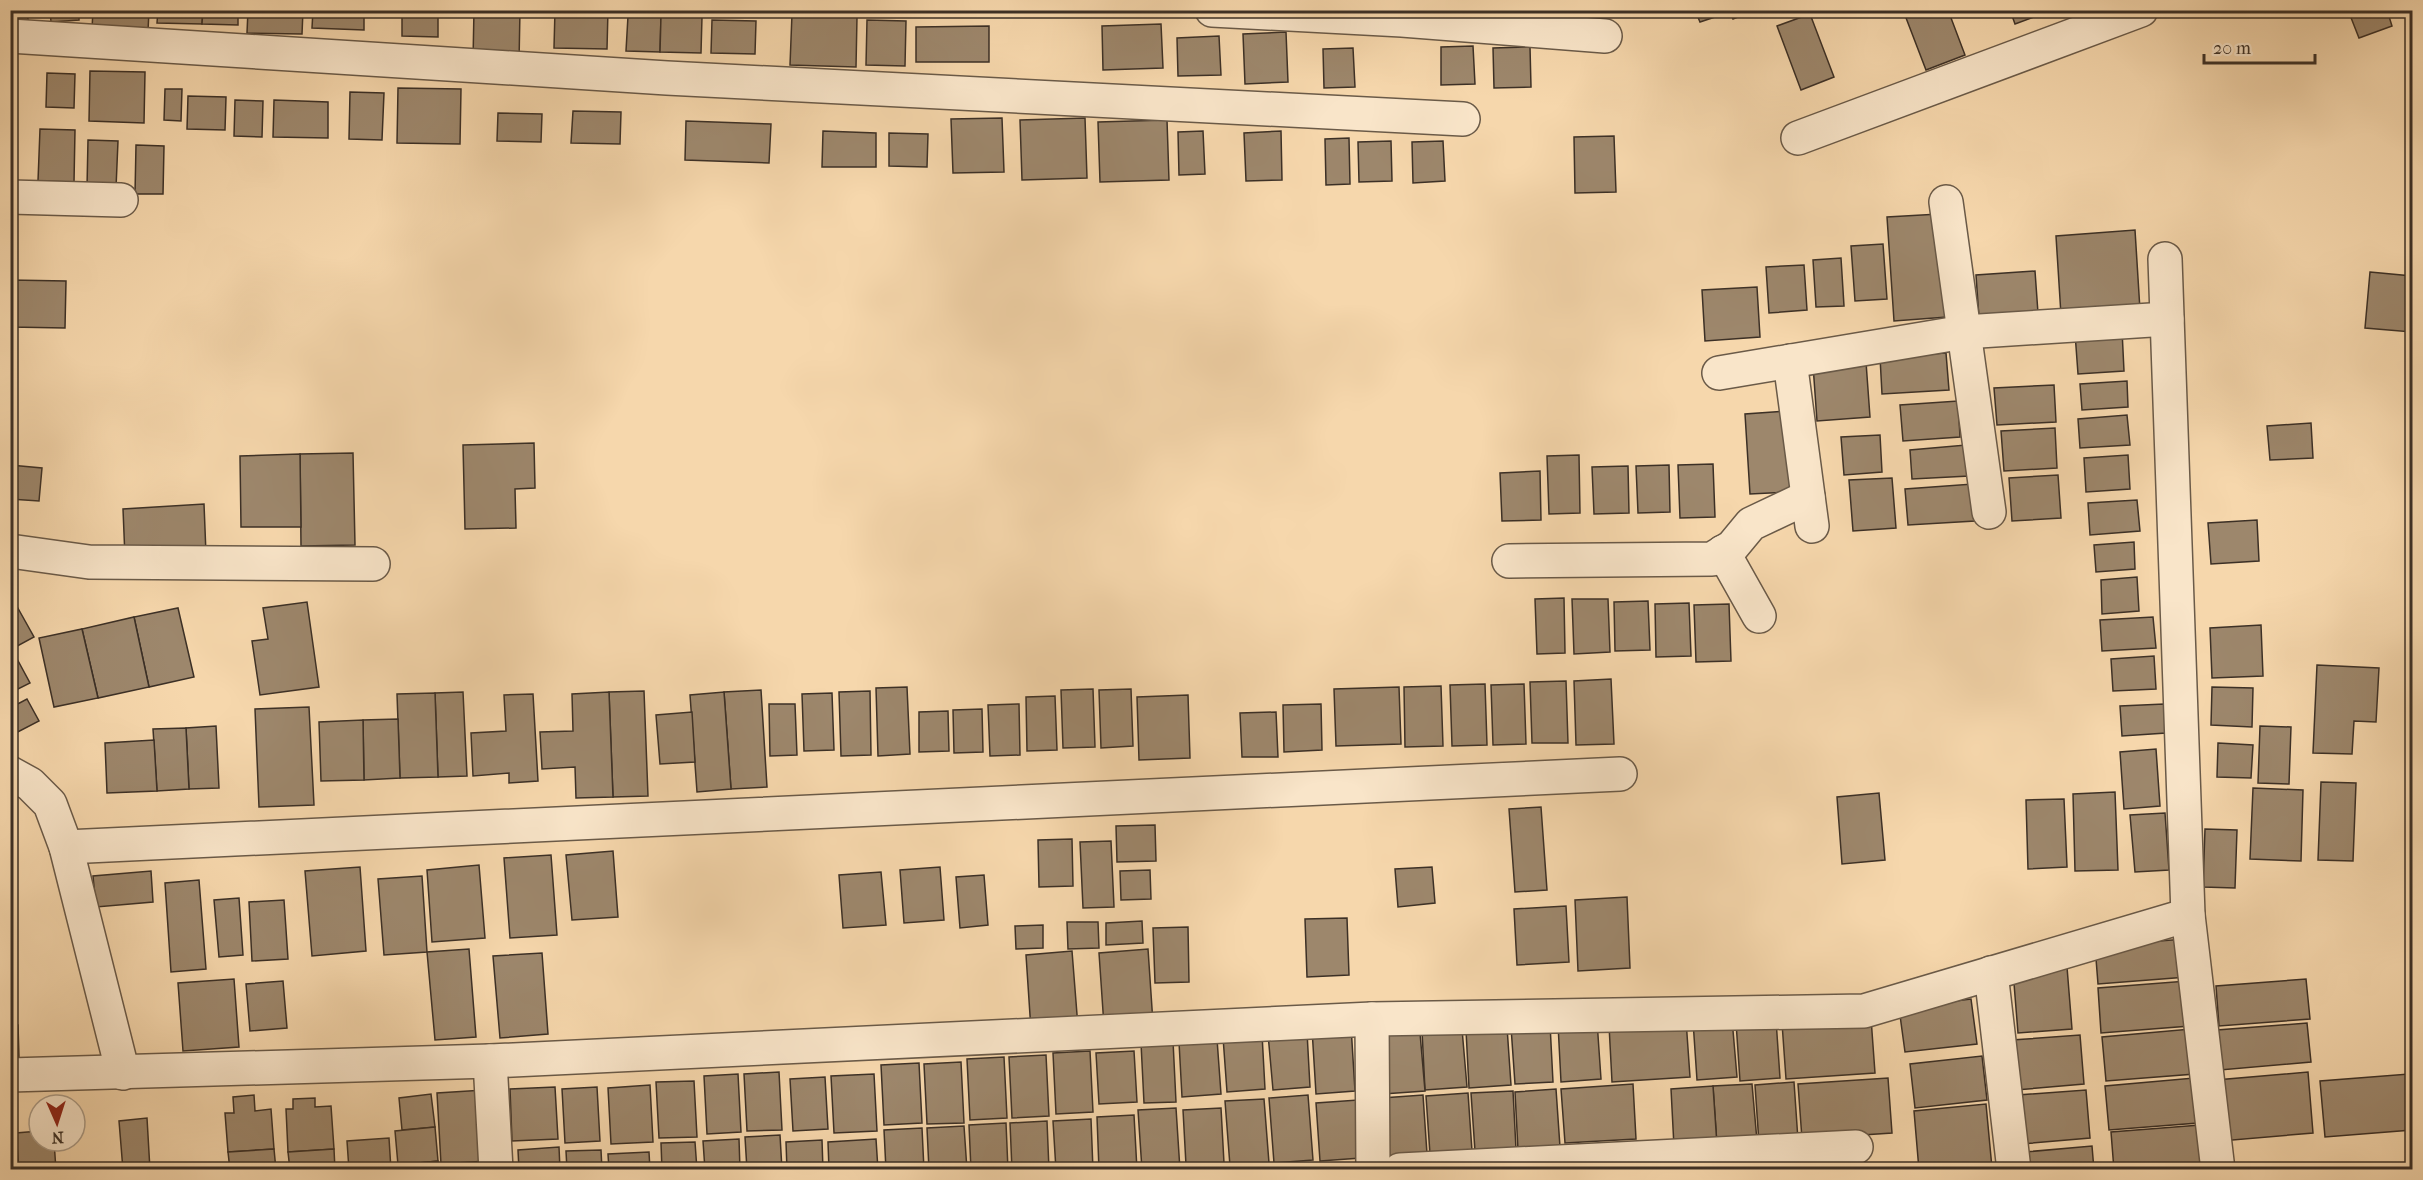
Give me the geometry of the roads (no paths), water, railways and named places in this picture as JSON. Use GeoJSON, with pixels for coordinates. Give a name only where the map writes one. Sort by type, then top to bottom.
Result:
{"type":"FeatureCollection","features":[{"type":"Feature","properties":{"kind":"street"},"geometry":{"type":"LineString","coordinates":[[1212,10],[1402,15],[1605,36]]}},
{"type":"Feature","properties":{"kind":"street"},"geometry":{"type":"LineString","coordinates":[[1798,138],[2141,10]]}},
{"type":"Feature","properties":{"kind":"street"},"geometry":{"type":"LineString","coordinates":[[10,36],[667,78],[1463,119]]}},
{"type":"Feature","properties":{"kind":"street"},"geometry":{"type":"LineString","coordinates":[[10,197],[121,200]]}},
{"type":"Feature","properties":{"kind":"street"},"geometry":{"type":"LineString","coordinates":[[1946,202],[1989,512]]}},
{"type":"Feature","properties":{"kind":"street"},"geometry":{"type":"LineString","coordinates":[[2165,258],[2188,915],[2218,1170]]}},
{"type":"Feature","properties":{"kind":"street"},"geometry":{"type":"LineString","coordinates":[[1719,373],[1964,332],[2167,319]]}},
{"type":"Feature","properties":{"kind":"street"},"geometry":{"type":"LineString","coordinates":[[1509,561],[1712,559],[1732,547],[1751,524],[1810,512],[1790,361]]}},
{"type":"Feature","properties":{"kind":"street"},"geometry":{"type":"LineString","coordinates":[[10,551],[89,562],[373,564]]}},
{"type":"Feature","properties":{"kind":"street"},"geometry":{"type":"LineString","coordinates":[[1723,552],[1760,615]]}},
{"type":"Feature","properties":{"kind":"street"},"geometry":{"type":"LineString","coordinates":[[10,773],[30,784],[50,804],[66,848],[123,1073]]}},
{"type":"Feature","properties":{"kind":"street"},"geometry":{"type":"LineString","coordinates":[[66,848],[1620,774]]}},
{"type":"Feature","properties":{"kind":"street"},"geometry":{"type":"LineString","coordinates":[[10,1075],[490,1061],[1372,1019],[1864,1011],[2188,915]]}},
{"type":"Feature","properties":{"kind":"street"},"geometry":{"type":"LineString","coordinates":[[1991,973],[2014,1170]]}},
{"type":"Feature","properties":{"kind":"street"},"geometry":{"type":"LineString","coordinates":[[1372,1019],[1373,1170]]}},
{"type":"Feature","properties":{"kind":"street"},"geometry":{"type":"LineString","coordinates":[[490,1061],[496,1170]]}},
{"type":"Feature","properties":{"kind":"street"},"geometry":{"type":"LineString","coordinates":[[1400,1170],[1856,1147]]}}]}
